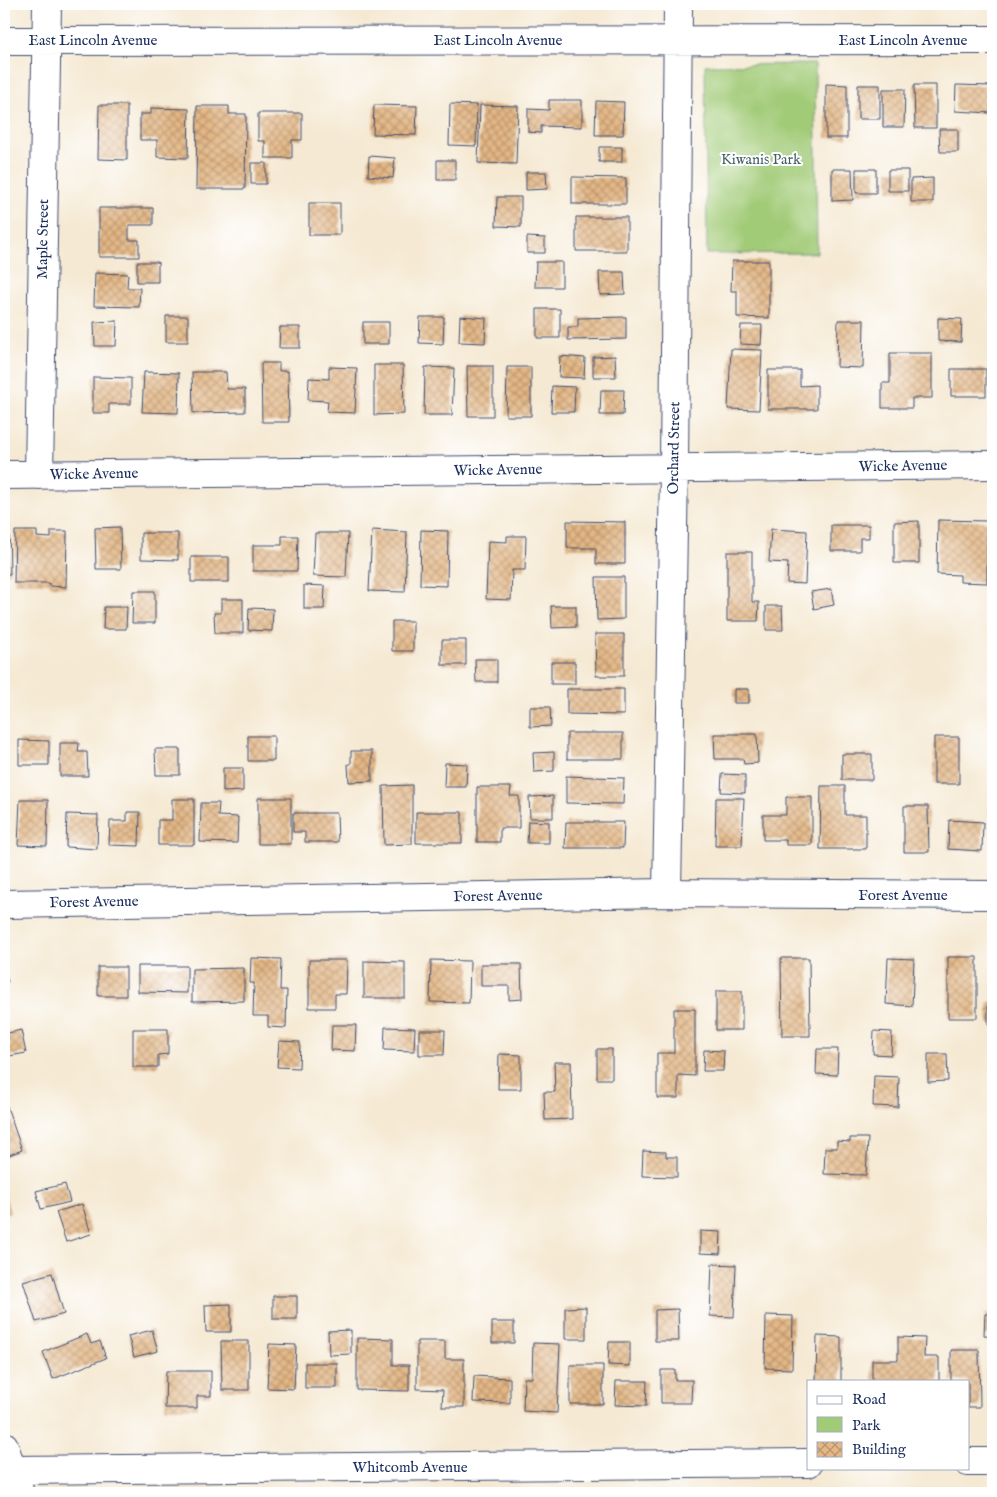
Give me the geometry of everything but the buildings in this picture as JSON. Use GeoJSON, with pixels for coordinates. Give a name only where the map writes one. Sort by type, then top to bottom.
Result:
{"type":"FeatureCollection","features":[{"type":"Feature","properties":{"kind":"street","name":"Maple Street"},"geometry":{"type":"LineString","coordinates":[[39,474],[47,4]]}},
{"type":"Feature","properties":{"kind":"street","name":"Orchard Street"},"geometry":{"type":"LineString","coordinates":[[667,893],[674,468],[678,4]]}},
{"type":"Feature","properties":{"kind":"street","name":"East Lincoln Avenue"},"geometry":{"type":"LineString","coordinates":[[4,40],[993,40]]}},
{"type":"Feature","properties":{"kind":"street","name":"Wicke Avenue"},"geometry":{"type":"LineString","coordinates":[[4,475],[993,465]]}},
{"type":"Feature","properties":{"kind":"street","name":"Forest Avenue"},"geometry":{"type":"LineString","coordinates":[[4,904],[667,893],[993,895]]}},
{"type":"Feature","properties":{"kind":"street"},"geometry":{"type":"LineString","coordinates":[[970,1462],[993,1462]]}},
{"type":"Feature","properties":{"kind":"street","name":"Whitcomb Avenue"},"geometry":{"type":"LineString","coordinates":[[12,1470],[807,1463]]}},
{"type":"Feature","properties":{"kind":"green space","name":"Kiwanis Park"},"geometry":{"type":"Polygon","coordinates":[[[815,64],[817,253],[707,254],[705,65],[815,64]]]}}]}
